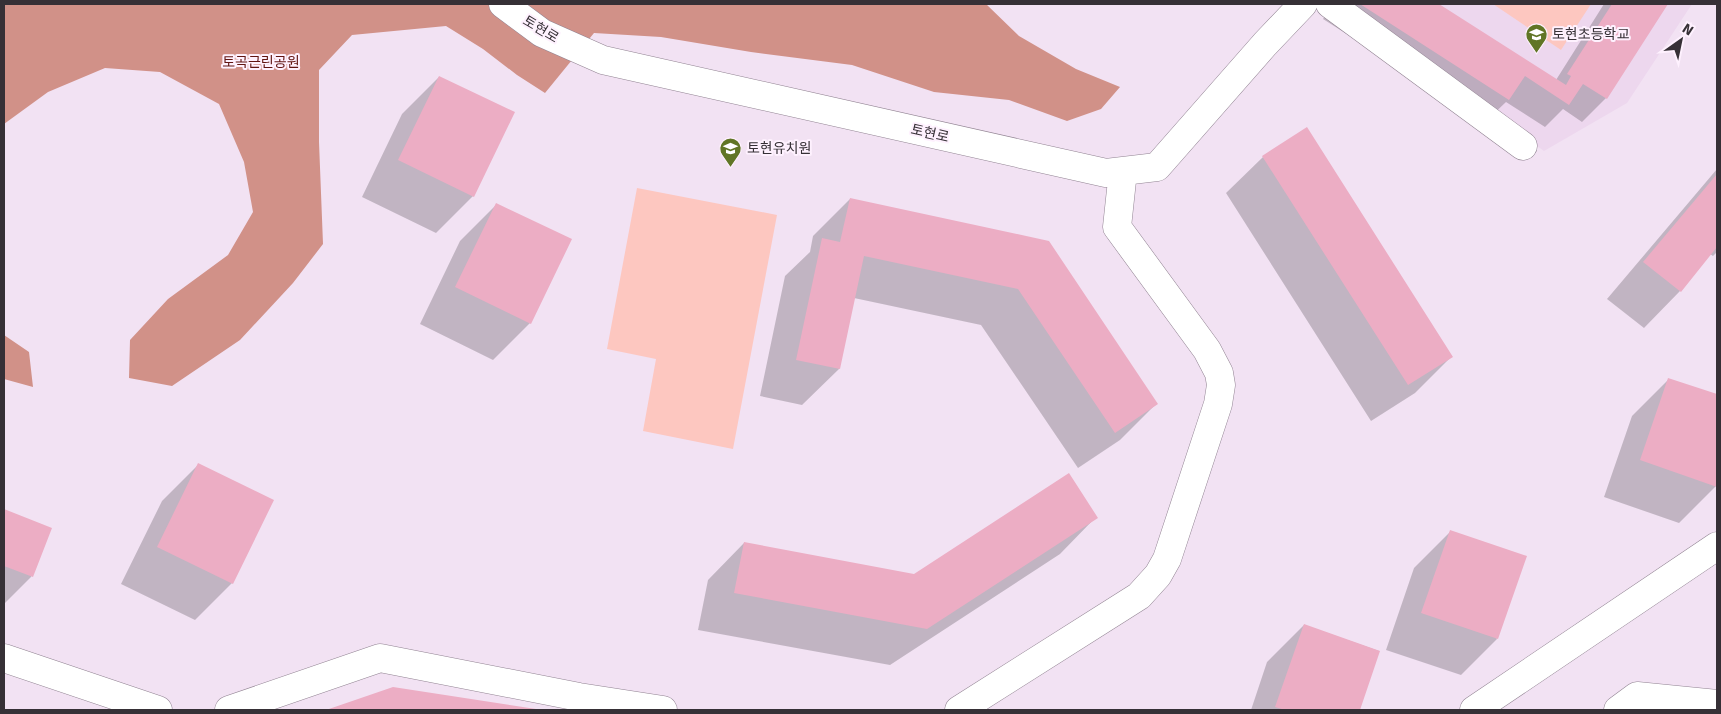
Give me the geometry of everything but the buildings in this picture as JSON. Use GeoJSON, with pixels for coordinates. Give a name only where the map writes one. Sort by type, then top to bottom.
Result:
{"type":"FeatureCollection","features":[{"type":"Feature","properties":{"kind":"street","name":"토현로"},"geometry":{"type":"LineString","coordinates":[[503,4],[542,33],[603,60],[1106,173],[1156,167],[1264,44],[1303,4]]}},
{"type":"Feature","properties":{"kind":"street"},"geometry":{"type":"LineString","coordinates":[[1330,4],[1523,146]]}},
{"type":"Feature","properties":{"kind":"street"},"geometry":{"type":"LineString","coordinates":[[959,710],[1139,596],[1158,575],[1167,559],[1218,404],[1221,385],[1219,373],[1207,350],[1117,227],[1123,171]]}},
{"type":"Feature","properties":{"kind":"street"},"geometry":{"type":"LineString","coordinates":[[1474,710],[1717,546]]}},
{"type":"Feature","properties":{"kind":"street"},"geometry":{"type":"LineString","coordinates":[[4,658],[158,710]]}},
{"type":"Feature","properties":{"kind":"street"},"geometry":{"type":"LineString","coordinates":[[229,710],[380,658],[579,697],[663,710]]}},
{"type":"Feature","properties":{"kind":"street"},"geometry":{"type":"LineString","coordinates":[[1618,710],[1637,696],[1702,703]]}},
{"type":"Feature","properties":{"kind":"shaded area","name":"토현초등학교"},"geometry":{"type":"Polygon","coordinates":[[[1345,4],[1692,4],[1627,103],[1544,151],[1345,4]]]}},
{"type":"Feature","properties":{"kind":"shaded area"},"geometry":{"type":"Polygon","coordinates":[[[1493,4],[1591,4],[1561,50],[1493,4]]]}},
{"type":"Feature","properties":{"kind":"shaded area"},"geometry":{"type":"Polygon","coordinates":[[[637,188],[777,215],[733,449],[643,431],[656,359],[607,349],[637,188]]]}},
{"type":"Feature","properties":{"kind":"green space","name":"토곡근린공원"},"geometry":{"type":"Polygon","coordinates":[[[4,4],[986,4],[1019,36],[1076,69],[1120,87],[1101,109],[1067,121],[1009,100],[934,92],[852,65],[751,52],[661,37],[594,33],[545,93],[517,75],[483,49],[446,26],[352,35],[319,70],[319,142],[323,244],[293,283],[240,340],[172,386],[129,378],[130,340],[168,299],[228,255],[253,212],[244,162],[219,104],[160,72],[105,68],[48,92],[4,124],[4,4]]]}},
{"type":"Feature","properties":{"kind":"green space"},"geometry":{"type":"Polygon","coordinates":[[[4,335],[29,352],[33,387],[4,379],[4,335]]]}},
{"type":"Feature","properties":{"kind":"place","name":"토현초등학교"},"geometry":{"type":"Point","coordinates":[1536,53]}},
{"type":"Feature","properties":{"kind":"place","name":"토현유치원"},"geometry":{"type":"Point","coordinates":[731,167]}}]}
